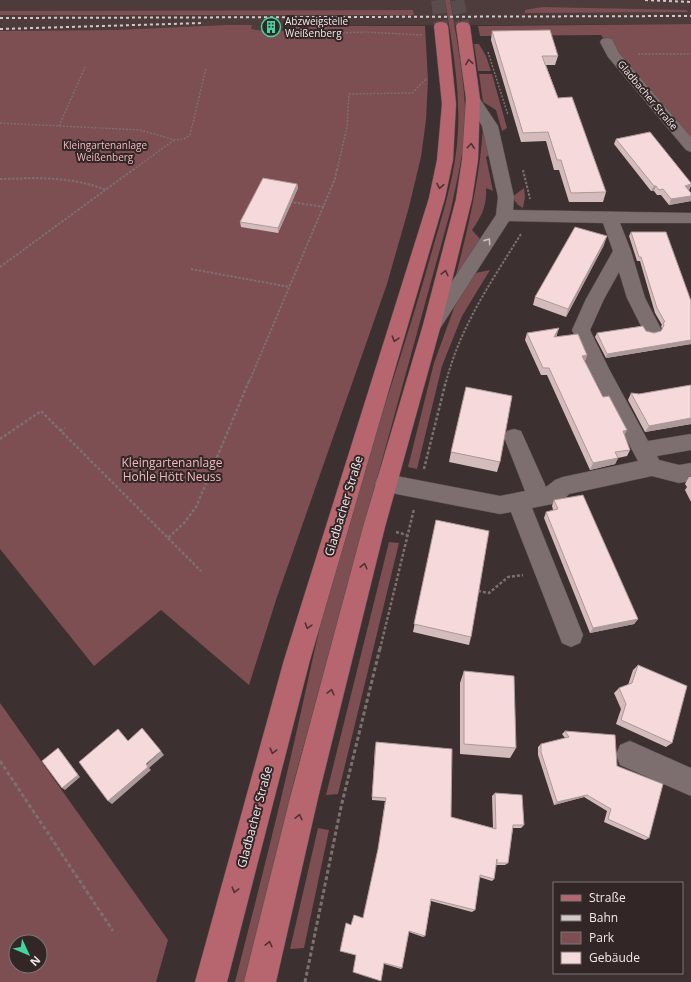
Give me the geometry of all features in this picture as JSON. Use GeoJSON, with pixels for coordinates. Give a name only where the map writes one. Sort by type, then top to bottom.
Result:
{"type":"FeatureCollection","features":[{"type":"Feature","properties":{"kind":"main road"},"geometry":{"type":"LineString","coordinates":[[260,982],[304,798],[386,483],[432,325],[464,199],[470,160],[473,99],[463,26]]}},
{"type":"Feature","properties":{"kind":"main road","name":"Gladbacher Straße"},"geometry":{"type":"LineString","coordinates":[[212,979],[298,660],[437,198],[448,132],[449,104],[445,62],[436,30]]}},
{"type":"Feature","properties":{"kind":"street","name":"Gladbacher Straße"},"geometry":{"type":"LineString","coordinates":[[610,48],[691,147]]}},
{"type":"Feature","properties":{"kind":"street"},"geometry":{"type":"LineString","coordinates":[[432,325],[498,227],[504,214],[506,197],[490,126],[483,112],[473,99]]}},
{"type":"Feature","properties":{"kind":"street"},"geometry":{"type":"LineString","coordinates":[[504,214],[527,217],[691,218]]}},
{"type":"Feature","properties":{"kind":"street"},"geometry":{"type":"LineString","coordinates":[[609,217],[622,251],[636,298],[652,328]]}},
{"type":"Feature","properties":{"kind":"street"},"geometry":{"type":"LineString","coordinates":[[622,251],[581,330],[599,369],[648,459],[679,474],[691,472]]}},
{"type":"Feature","properties":{"kind":"street"},"geometry":{"type":"LineString","coordinates":[[514,437],[545,571],[571,635]]}},
{"type":"Feature","properties":{"kind":"street"},"geometry":{"type":"LineString","coordinates":[[386,483],[500,505],[554,495],[563,486],[648,459],[691,442]]}},
{"type":"Feature","properties":{"kind":"street"},"geometry":{"type":"LineString","coordinates":[[630,755],[691,782]]}},
{"type":"Feature","properties":{"kind":"path"},"geometry":{"type":"LineString","coordinates":[[294,31],[312,34],[365,32],[402,35],[436,30]]}},
{"type":"Feature","properties":{"kind":"path"},"geometry":{"type":"LineString","coordinates":[[610,48],[691,54]]}},
{"type":"Feature","properties":{"kind":"path"},"geometry":{"type":"LineString","coordinates":[[168,538],[184,523],[196,507],[325,208],[343,151],[347,127],[349,94],[412,93],[445,62]]}},
{"type":"Feature","properties":{"kind":"path"},"geometry":{"type":"LineString","coordinates":[[59,126],[85,67]]}},
{"type":"Feature","properties":{"kind":"path"},"geometry":{"type":"LineString","coordinates":[[0,123],[140,130],[175,140],[184,139],[190,135],[206,68]]}},
{"type":"Feature","properties":{"kind":"path"},"geometry":{"type":"LineString","coordinates":[[0,267],[175,140]]}},
{"type":"Feature","properties":{"kind":"path"},"geometry":{"type":"LineString","coordinates":[[0,179],[73,179],[89,182],[106,190]]}},
{"type":"Feature","properties":{"kind":"path"},"geometry":{"type":"LineString","coordinates":[[288,201],[325,208]]}},
{"type":"Feature","properties":{"kind":"path"},"geometry":{"type":"LineString","coordinates":[[305,982],[340,807],[449,369],[466,325],[523,230],[527,217]]}},
{"type":"Feature","properties":{"kind":"path"},"geometry":{"type":"LineString","coordinates":[[192,269],[290,287]]}},
{"type":"Feature","properties":{"kind":"path"},"geometry":{"type":"LineString","coordinates":[[0,439],[41,411],[201,571]]}},
{"type":"Feature","properties":{"kind":"path"},"geometry":{"type":"LineString","coordinates":[[60,431],[65,428]]}},
{"type":"Feature","properties":{"kind":"path"},"geometry":{"type":"LineString","coordinates":[[478,591],[489,593],[508,577],[545,571]]}},
{"type":"Feature","properties":{"kind":"path"},"geometry":{"type":"LineString","coordinates":[[0,761],[113,931]]}},
{"type":"Feature","properties":{"kind":"shaded area"},"geometry":{"type":"Polygon","coordinates":[[[0,0],[691,0],[691,24],[290,26],[290,30],[272,32],[251,29],[251,25],[114,30],[0,31],[0,0]]]}},
{"type":"Feature","properties":{"kind":"green space"},"geometry":{"type":"Polygon","coordinates":[[[445,0],[450,0],[461,66],[465,106],[465,132],[451,209],[294,781],[245,982],[235,982],[277,816],[334,571],[356,495],[417,304],[451,182],[457,148],[458,98],[455,65],[445,0]]]}},
{"type":"Feature","properties":{"kind":"green space"},"geometry":{"type":"Polygon","coordinates":[[[542,7],[686,10],[688,12],[525,13],[525,10],[542,7]]]}},
{"type":"Feature","properties":{"kind":"green space"},"geometry":{"type":"Polygon","coordinates":[[[413,10],[414,15],[0,15],[0,11],[413,10]]]}},
{"type":"Feature","properties":{"kind":"green space"},"geometry":{"type":"Polygon","coordinates":[[[691,24],[691,145],[601,35],[480,36],[478,26],[691,24]]]}},
{"type":"Feature","properties":{"kind":"green space","name":"Kleingartenanlage Hohle Hött Neuss"},"geometry":{"type":"Polygon","coordinates":[[[252,25],[251,29],[273,32],[290,30],[290,26],[425,26],[428,81],[426,120],[421,157],[409,207],[387,284],[277,597],[249,685],[161,610],[94,666],[0,549],[0,31],[114,30],[252,25]]]}},
{"type":"Feature","properties":{"kind":"green space"},"geometry":{"type":"Polygon","coordinates":[[[474,44],[479,44],[486,56],[491,71],[478,71],[474,44]]]}},
{"type":"Feature","properties":{"kind":"green space"},"geometry":{"type":"Polygon","coordinates":[[[479,74],[492,74],[507,128],[502,131],[496,110],[483,102],[479,74]]]}},
{"type":"Feature","properties":{"kind":"green space"},"geometry":{"type":"Polygon","coordinates":[[[483,126],[492,153],[486,157],[493,191],[486,188],[486,200],[483,210],[479,220],[472,230],[481,240],[455,279],[469,222],[476,184],[483,126]]]}},
{"type":"Feature","properties":{"kind":"green space"},"geometry":{"type":"Polygon","coordinates":[[[524,188],[525,197],[523,208],[518,205],[512,197],[524,188]]]}},
{"type":"Feature","properties":{"kind":"green space"},"geometry":{"type":"Polygon","coordinates":[[[490,270],[462,316],[442,366],[417,469],[408,467],[434,363],[454,308],[471,274],[490,270]]]}},
{"type":"Feature","properties":{"kind":"green space"},"geometry":{"type":"Polygon","coordinates":[[[389,542],[399,543],[338,794],[326,795],[389,542]]]}},
{"type":"Feature","properties":{"kind":"green space"},"geometry":{"type":"Polygon","coordinates":[[[0,703],[168,940],[156,982],[0,982],[0,703]]]}},
{"type":"Feature","properties":{"kind":"green space"},"geometry":{"type":"Polygon","coordinates":[[[318,828],[329,830],[304,948],[290,949],[318,828]]]}},
{"type":"Feature","properties":{"kind":"building"},"geometry":{"type":"Polygon","coordinates":[[[550,30],[558,56],[542,56],[558,98],[572,97],[606,192],[571,193],[561,160],[557,160],[548,132],[523,133],[492,31],[550,30]]]}},
{"type":"Feature","properties":{"kind":"building"},"geometry":{"type":"Polygon","coordinates":[[[650,132],[691,183],[685,186],[691,193],[691,196],[671,199],[663,189],[659,190],[656,186],[654,186],[616,139],[650,132]]]}},
{"type":"Feature","properties":{"kind":"building"},"geometry":{"type":"Polygon","coordinates":[[[263,178],[297,184],[278,228],[240,222],[263,178]]]}},
{"type":"Feature","properties":{"kind":"building"},"geometry":{"type":"Polygon","coordinates":[[[575,227],[607,236],[568,309],[535,297],[575,227]]]}},
{"type":"Feature","properties":{"kind":"building"},"geometry":{"type":"Polygon","coordinates":[[[631,232],[666,232],[691,301],[691,340],[607,354],[597,333],[643,326],[646,331],[654,333],[661,331],[664,325],[663,322],[665,322],[657,308],[641,257],[639,257],[631,232]]]}},
{"type":"Feature","properties":{"kind":"building"},"geometry":{"type":"Polygon","coordinates":[[[559,328],[554,337],[578,334],[587,355],[582,356],[603,397],[609,396],[627,430],[623,431],[630,450],[615,452],[618,458],[593,463],[549,368],[543,368],[527,333],[559,328]]]}},
{"type":"Feature","properties":{"kind":"building"},"geometry":{"type":"Polygon","coordinates":[[[691,385],[691,418],[649,426],[631,393],[639,394],[691,385]]]}},
{"type":"Feature","properties":{"kind":"building"},"geometry":{"type":"Polygon","coordinates":[[[466,387],[512,396],[500,462],[451,452],[466,387]]]}},
{"type":"Feature","properties":{"kind":"building"},"geometry":{"type":"Polygon","coordinates":[[[583,495],[638,619],[593,628],[546,512],[558,509],[554,500],[583,495]]]}},
{"type":"Feature","properties":{"kind":"building"},"geometry":{"type":"Polygon","coordinates":[[[436,520],[489,531],[471,637],[414,624],[436,520]]]}},
{"type":"Feature","properties":{"kind":"building"},"geometry":{"type":"Polygon","coordinates":[[[638,665],[687,686],[672,743],[621,720],[626,704],[619,688],[632,683],[638,665]]]}},
{"type":"Feature","properties":{"kind":"building"},"geometry":{"type":"Polygon","coordinates":[[[464,671],[514,676],[516,748],[464,744],[464,671]]]}},
{"type":"Feature","properties":{"kind":"building"},"geometry":{"type":"Polygon","coordinates":[[[142,728],[161,751],[146,764],[148,767],[108,801],[79,762],[118,729],[128,741],[142,728]]]}},
{"type":"Feature","properties":{"kind":"building"},"geometry":{"type":"Polygon","coordinates":[[[565,731],[615,735],[617,766],[663,784],[649,838],[608,819],[611,809],[587,795],[557,802],[541,752],[541,744],[569,737],[565,731]]]}},
{"type":"Feature","properties":{"kind":"building"},"geometry":{"type":"Polygon","coordinates":[[[376,742],[452,749],[451,817],[496,829],[495,793],[522,795],[524,825],[513,825],[508,863],[497,863],[497,859],[494,879],[480,875],[475,910],[431,899],[425,936],[409,931],[402,968],[384,963],[381,981],[353,972],[356,955],[340,951],[346,923],[351,925],[354,915],[363,918],[378,849],[386,798],[372,797],[376,742]]]}},
{"type":"Feature","properties":{"kind":"building"},"geometry":{"type":"Polygon","coordinates":[[[58,748],[78,775],[62,788],[42,761],[58,748]]]}},
{"type":"Feature","properties":{"kind":"tunnel"},"geometry":{"type":"LineString","coordinates":[[438,0],[441,26]]}},
{"type":"Feature","properties":{"kind":"tunnel"},"geometry":{"type":"LineString","coordinates":[[457,0],[463,26]]}},
{"type":"Feature","properties":{"kind":"railway"},"geometry":{"type":"LineString","coordinates":[[645,0],[691,2]]}},
{"type":"Feature","properties":{"kind":"railway"},"geometry":{"type":"LineString","coordinates":[[0,18],[691,16]]}},
{"type":"Feature","properties":{"kind":"railway"},"geometry":{"type":"LineString","coordinates":[[0,29],[204,23]]}},
{"type":"Feature","properties":{"kind":"place","name":"Abzweigstelle Weißenberg"},"geometry":{"type":"Point","coordinates":[271,27]}},
{"type":"Feature","properties":{"kind":"park label","name":"Kleingartenanlage Weißenberg"},"geometry":{"type":"Point","coordinates":[105,150]}}]}
